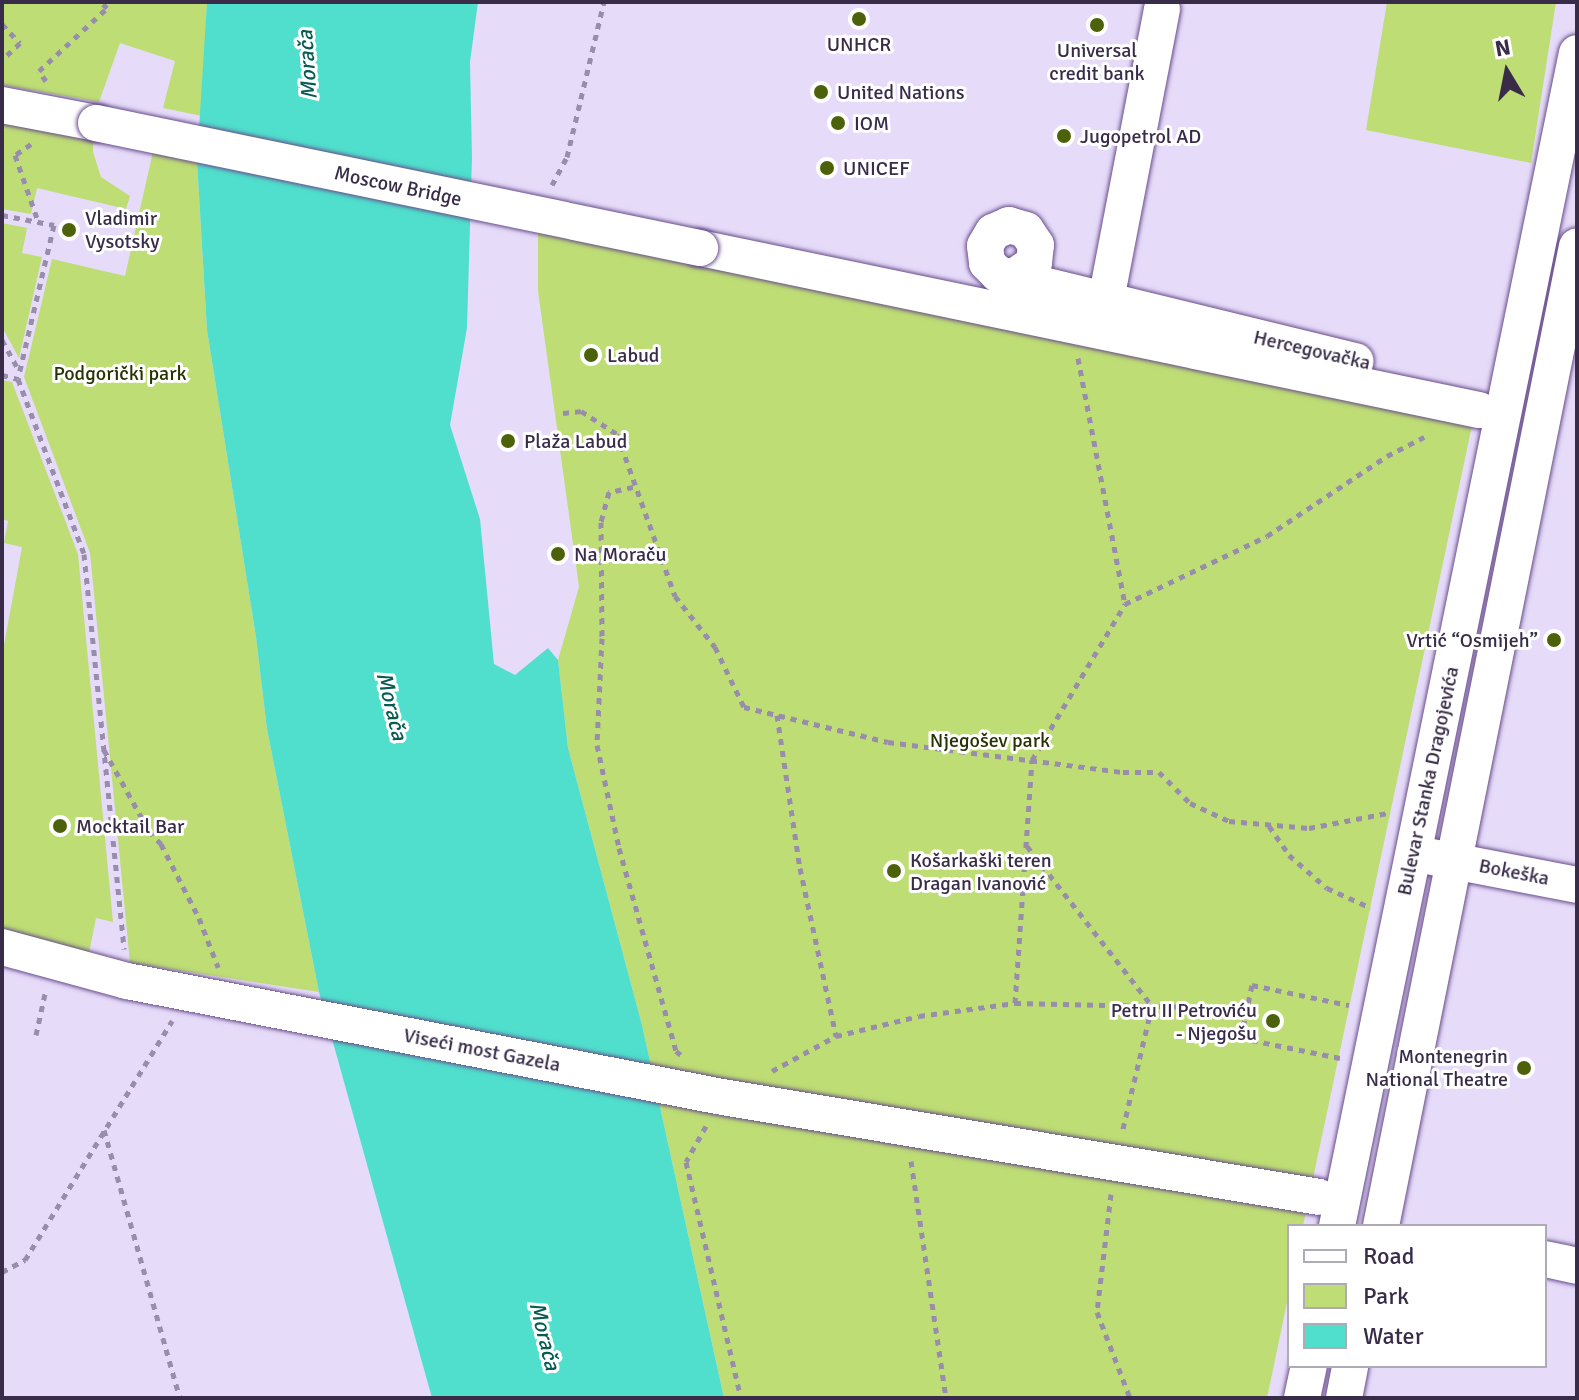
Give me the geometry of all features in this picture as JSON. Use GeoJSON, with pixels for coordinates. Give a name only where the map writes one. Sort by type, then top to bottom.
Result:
{"type":"FeatureCollection","features":[{"type":"Feature","properties":{"kind":"street"},"geometry":{"type":"LineString","coordinates":[[1093,296],[1162,9]]}},
{"type":"Feature","properties":{"kind":"street","name":"Bulevar Stanka Dragojevića"},"geometry":{"type":"LineString","coordinates":[[1328,1212],[1414,853],[1493,402],[1577,53]]}},
{"type":"Feature","properties":{"kind":"street","name":"Moscow Bridge"},"geometry":{"type":"LineString","coordinates":[[2,105],[1072,327],[1493,402]]}},
{"type":"Feature","properties":{"kind":"street","name":"Bulevar Stanka Dragojevića"},"geometry":{"type":"LineString","coordinates":[[1386,1224],[1451,860],[1577,246]]}},
{"type":"Feature","properties":{"kind":"street","name":"Hercegovačka"},"geometry":{"type":"LineString","coordinates":[[1093,296],[1061,280],[1036,248],[1029,269],[1014,277],[1493,402],[1545,402]]}},
{"type":"Feature","properties":{"kind":"street","name":"Bokeška"},"geometry":{"type":"LineString","coordinates":[[1414,853],[1577,885]]}},
{"type":"Feature","properties":{"kind":"street","name":"Viseći most Gazela"},"geometry":{"type":"LineString","coordinates":[[2,947],[127,981],[726,1097],[1115,1163],[1328,1212]]}},
{"type":"Feature","properties":{"kind":"street"},"geometry":{"type":"LineString","coordinates":[[1547,1259],[1577,1266]]}},
{"type":"Feature","properties":{"kind":"street"},"geometry":{"type":"LineString","coordinates":[[1302,1398],[1309,1368]]}},
{"type":"Feature","properties":{"kind":"street"},"geometry":{"type":"LineString","coordinates":[[1344,1398],[1350,1368]]}},
{"type":"Feature","properties":{"kind":"path"},"geometry":{"type":"LineString","coordinates":[[546,197],[567,157],[604,2]]}},
{"type":"Feature","properties":{"kind":"path"},"geometry":{"type":"LineString","coordinates":[[2,24],[20,43],[2,60]]}},
{"type":"Feature","properties":{"kind":"path"},"geometry":{"type":"LineString","coordinates":[[2,215],[54,225],[18,375]]}},
{"type":"Feature","properties":{"kind":"path"},"geometry":{"type":"LineString","coordinates":[[1072,327],[1125,604]]}},
{"type":"Feature","properties":{"kind":"path"},"geometry":{"type":"LineString","coordinates":[[2,340],[18,375],[84,554],[127,981]]}},
{"type":"Feature","properties":{"kind":"path"},"geometry":{"type":"LineString","coordinates":[[2,375],[18,375]]}},
{"type":"Feature","properties":{"kind":"path"},"geometry":{"type":"LineString","coordinates":[[1015,1003],[1032,760],[1125,604],[1267,536],[1387,456],[1493,402]]}},
{"type":"Feature","properties":{"kind":"path"},"geometry":{"type":"LineString","coordinates":[[563,413],[581,411],[617,434],[633,487],[675,596],[711,640],[744,707],[888,742],[1123,772],[1159,772],[1190,803],[1229,821],[1309,828],[1397,812]]}},
{"type":"Feature","properties":{"kind":"path"},"geometry":{"type":"LineString","coordinates":[[633,487],[609,492],[601,522],[602,638],[597,745],[619,848],[676,1051]]}},
{"type":"Feature","properties":{"kind":"path"},"geometry":{"type":"LineString","coordinates":[[777,715],[803,882],[836,1036]]}},
{"type":"Feature","properties":{"kind":"path"},"geometry":{"type":"LineString","coordinates":[[102,749],[149,831],[161,844],[239,1003]]}},
{"type":"Feature","properties":{"kind":"path"},"geometry":{"type":"LineString","coordinates":[[1268,825],[1289,855],[1327,888],[1377,911]]}},
{"type":"Feature","properties":{"kind":"path"},"geometry":{"type":"LineString","coordinates":[[1026,845],[1152,1006]]}},
{"type":"Feature","properties":{"kind":"path"},"geometry":{"type":"LineString","coordinates":[[36,1035],[53,961]]}},
{"type":"Feature","properties":{"kind":"path"},"geometry":{"type":"LineString","coordinates":[[1348,1059],[1241,1038],[1252,985],[1358,1007]]}},
{"type":"Feature","properties":{"kind":"path"},"geometry":{"type":"LineString","coordinates":[[2,1272],[25,1260],[189,993]]}},
{"type":"Feature","properties":{"kind":"path"},"geometry":{"type":"LineString","coordinates":[[726,1097],[836,1036],[919,1016],[1015,1003],[1196,1007],[1246,1015]]}},
{"type":"Feature","properties":{"kind":"path"},"geometry":{"type":"LineString","coordinates":[[1130,1398],[1097,1312],[1115,1163],[1152,1006]]}},
{"type":"Feature","properties":{"kind":"path"},"geometry":{"type":"LineString","coordinates":[[104,1128],[180,1398]]}},
{"type":"Feature","properties":{"kind":"path"},"geometry":{"type":"LineString","coordinates":[[906,1129],[946,1398]]}},
{"type":"Feature","properties":{"kind":"path"},"geometry":{"type":"LineString","coordinates":[[686,1162],[741,1398]]}},
{"type":"Feature","properties":{"kind":"green space"},"geometry":{"type":"Polygon","coordinates":[[[2,2],[207,2],[202,116],[163,108],[175,61],[120,43],[99,102],[2,85],[2,2]]]}},
{"type":"Feature","properties":{"kind":"green space"},"geometry":{"type":"Polygon","coordinates":[[[1387,2],[1556,2],[1531,163],[1366,130],[1387,2]]]}},
{"type":"Feature","properties":{"kind":"green space"},"geometry":{"type":"Polygon","coordinates":[[[2,106],[93,131],[93,152],[101,177],[130,196],[126,209],[37,188],[31,214],[2,209],[2,106]]]}},
{"type":"Feature","properties":{"kind":"green space","name":"Podgorički park"},"geometry":{"type":"Polygon","coordinates":[[[154,147],[197,161],[207,330],[256,637],[267,729],[319,992],[130,963],[90,553],[24,377],[52,259],[125,276],[154,147]]]}},
{"type":"Feature","properties":{"kind":"green space"},"geometry":{"type":"Polygon","coordinates":[[[2,223],[27,228],[22,253],[42,257],[19,358],[2,327],[2,223]]]}},
{"type":"Feature","properties":{"kind":"green space","name":"Njegošev park"},"geometry":{"type":"Polygon","coordinates":[[[538,232],[1474,416],[1303,1224],[1287,1224],[1287,1303],[1267,1398],[724,1398],[642,1025],[568,748],[558,660],[579,587],[538,291],[538,232]]]}},
{"type":"Feature","properties":{"kind":"green space","name":"Podgorički park"},"geometry":{"type":"Polygon","coordinates":[[[2,380],[12,382],[78,554],[113,922],[96,918],[89,953],[2,929],[2,656],[22,547],[4,543],[8,521],[2,519],[2,380]]]}},
{"type":"Feature","properties":{"kind":"water","name":"Morača"},"geometry":{"type":"Polygon","coordinates":[[[207,2],[478,2],[470,62],[472,158],[467,328],[450,425],[480,519],[494,664],[515,675],[548,648],[558,660],[568,748],[642,1025],[724,1398],[432,1398],[319,992],[267,729],[256,637],[207,330],[197,161],[207,2]]]}},
{"type":"Feature","properties":{"kind":"place","name":"UNHCR"},"geometry":{"type":"Point","coordinates":[859,19]}},
{"type":"Feature","properties":{"kind":"place","name":"Universal credit bank"},"geometry":{"type":"Point","coordinates":[1097,25]}},
{"type":"Feature","properties":{"kind":"place","name":"United Nations"},"geometry":{"type":"Point","coordinates":[821,92]}},
{"type":"Feature","properties":{"kind":"place","name":"IOM"},"geometry":{"type":"Point","coordinates":[838,123]}},
{"type":"Feature","properties":{"kind":"place","name":"Jugopetrol AD"},"geometry":{"type":"Point","coordinates":[1064,136]}},
{"type":"Feature","properties":{"kind":"place","name":"UNICEF"},"geometry":{"type":"Point","coordinates":[827,168]}},
{"type":"Feature","properties":{"kind":"place","name":"Vladimir Vysotsky"},"geometry":{"type":"Point","coordinates":[69,230]}},
{"type":"Feature","properties":{"kind":"place","name":"Labud"},"geometry":{"type":"Point","coordinates":[591,355]}},
{"type":"Feature","properties":{"kind":"place","name":"Plaža Labud"},"geometry":{"type":"Point","coordinates":[508,441]}},
{"type":"Feature","properties":{"kind":"place","name":"Na Moraču"},"geometry":{"type":"Point","coordinates":[558,554]}},
{"type":"Feature","properties":{"kind":"place","name":"Vrtić “Osmijeh”"},"geometry":{"type":"Point","coordinates":[1554,640]}},
{"type":"Feature","properties":{"kind":"place","name":"Mocktail Bar"},"geometry":{"type":"Point","coordinates":[60,826]}},
{"type":"Feature","properties":{"kind":"place","name":"Košarkaški teren Dragan Ivanović"},"geometry":{"type":"Point","coordinates":[894,871]}},
{"type":"Feature","properties":{"kind":"place","name":"Petru II Petroviću - Njegošu"},"geometry":{"type":"Point","coordinates":[1273,1021]}},
{"type":"Feature","properties":{"kind":"place","name":"Montenegrin National Theatre"},"geometry":{"type":"Point","coordinates":[1524,1068]}}]}
